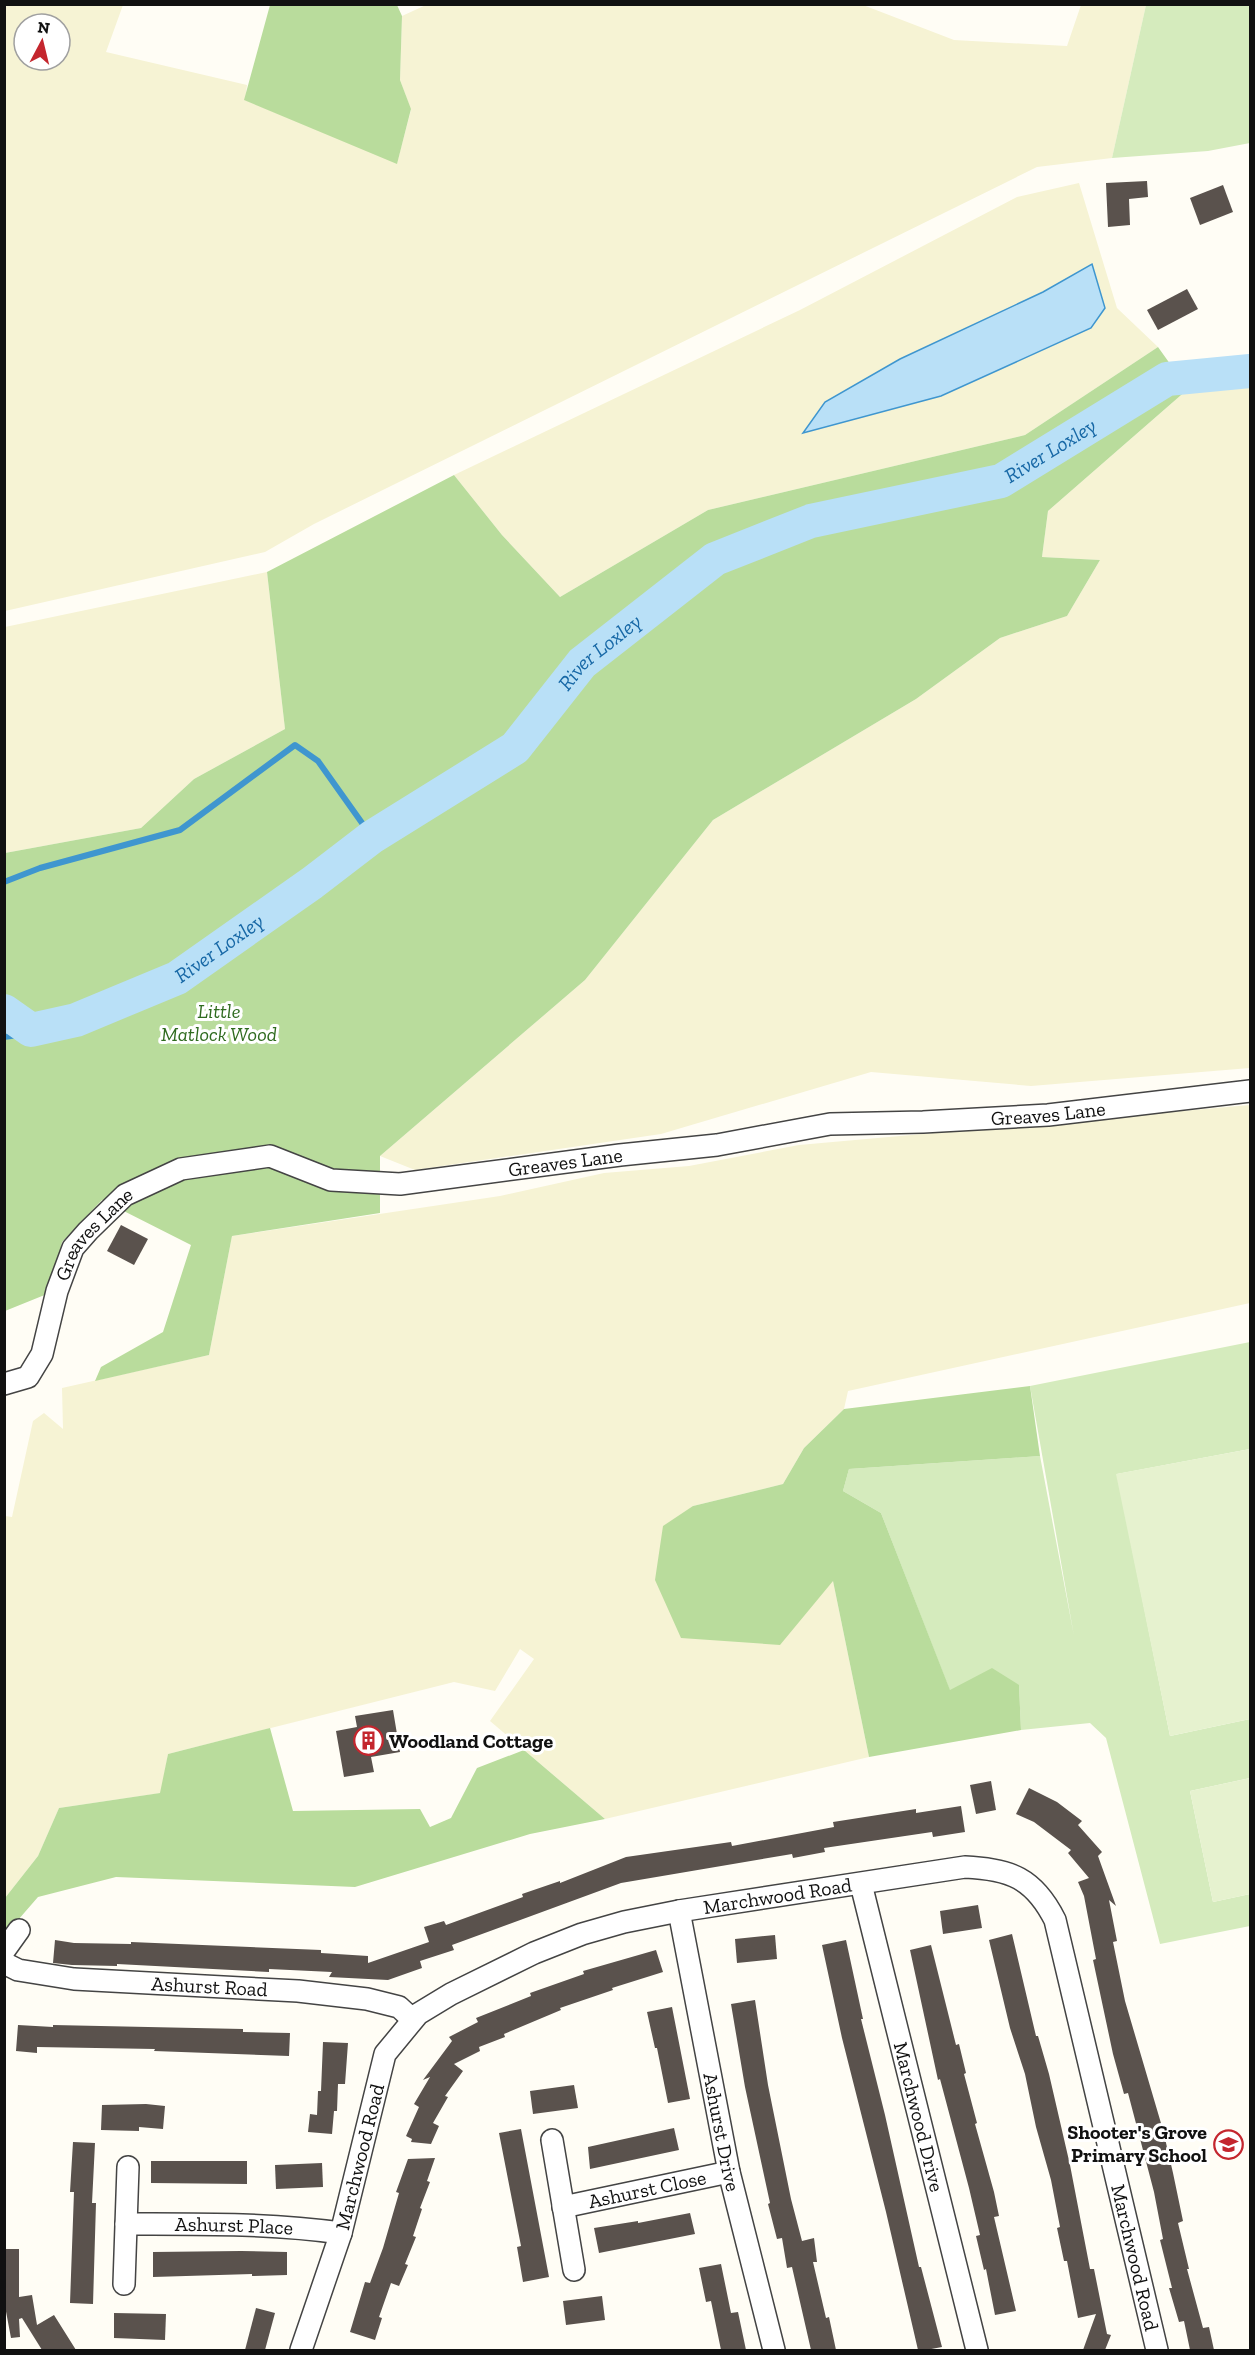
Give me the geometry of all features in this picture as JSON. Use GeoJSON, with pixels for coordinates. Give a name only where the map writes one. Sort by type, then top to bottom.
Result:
{"type":"FeatureCollection","features":[{"type":"Feature","properties":{"kind":"street","name":"Greaves Lane"},"geometry":{"type":"LineString","coordinates":[[4,1384],[28,1377],[42,1354],[57,1291],[73,1248],[125,1195],[181,1169],[270,1156],[331,1180],[400,1184],[620,1155],[717,1146],[830,1124],[923,1122],[1048,1115],[1251,1091]]}},
{"type":"Feature","properties":{"kind":"street","name":"Marchwood Road"},"geometry":{"type":"LineString","coordinates":[[301,2350],[341,2233],[385,2054],[412,2019],[451,1994],[534,1953],[582,1934],[624,1922],[679,1911],[965,1867],[987,1868],[1010,1874],[1028,1883],[1045,1900],[1055,1920],[1156,2350]]}},
{"type":"Feature","properties":{"kind":"street","name":"Marchwood Drive"},"geometry":{"type":"LineString","coordinates":[[861,1884],[977,2350]]}},
{"type":"Feature","properties":{"kind":"street","name":"Ashurst Drive"},"geometry":{"type":"LineString","coordinates":[[679,1911],[729,2172],[774,2350]]}},
{"type":"Feature","properties":{"kind":"street"},"geometry":{"type":"LineString","coordinates":[[4,1951],[19,1930]]}},
{"type":"Feature","properties":{"kind":"street","name":"Ashurst Road"},"geometry":{"type":"LineString","coordinates":[[4,1963],[18,1970],[74,1979],[297,1991],[367,1999],[399,2007],[412,2019]]}},
{"type":"Feature","properties":{"kind":"street","name":"Ashurst Close"},"geometry":{"type":"LineString","coordinates":[[552,2140],[574,2270]]}},
{"type":"Feature","properties":{"kind":"street"},"geometry":{"type":"LineString","coordinates":[[124,2284],[128,2167]]}},
{"type":"Feature","properties":{"kind":"street","name":"Ashurst Close"},"geometry":{"type":"LineString","coordinates":[[563,2207],[729,2172]]}},
{"type":"Feature","properties":{"kind":"street","name":"Ashurst Place"},"geometry":{"type":"LineString","coordinates":[[126,2224],[251,2224],[341,2233]]}},
{"type":"Feature","properties":{"kind":"shaded area"},"geometry":{"type":"Polygon","coordinates":[[[4,5],[123,5],[106,52],[247,85],[245,100],[397,163],[411,110],[400,80],[402,16],[426,5],[863,5],[954,40],[1067,46],[1081,5],[1146,5],[1112,158],[1037,167],[314,524],[265,552],[5,611],[4,5]]]}},
{"type":"Feature","properties":{"kind":"shaded area"},"geometry":{"type":"Polygon","coordinates":[[[1079,183],[1117,308],[1158,347],[1025,435],[708,510],[560,597],[502,535],[454,475],[800,310],[1017,197],[1079,183]]]}},
{"type":"Feature","properties":{"kind":"shaded area"},"geometry":{"type":"Polygon","coordinates":[[[1250,385],[1250,1068],[1031,1086],[871,1072],[661,1134],[415,1170],[380,1156],[585,980],[713,820],[916,699],[1000,638],[1067,616],[1100,560],[1042,557],[1048,511],[1188,389],[1250,385]]]}},
{"type":"Feature","properties":{"kind":"shaded area"},"geometry":{"type":"Polygon","coordinates":[[[267,572],[285,729],[194,779],[141,828],[5,853],[5,627],[267,572]]]}},
{"type":"Feature","properties":{"kind":"shaded area"},"geometry":{"type":"Polygon","coordinates":[[[1250,1105],[1250,1303],[848,1391],[844,1409],[804,1448],[783,1484],[693,1506],[833,1581],[869,1757],[605,1819],[490,1721],[534,1659],[520,1649],[495,1691],[454,1682],[168,1754],[161,1793],[59,1808],[38,1856],[5,1898],[5,1516],[12,1517],[33,1421],[44,1413],[63,1429],[62,1388],[209,1355],[232,1236],[500,1196],[604,1173],[689,1166],[799,1145],[1250,1105]]]}},
{"type":"Feature","properties":{"kind":"green space"},"geometry":{"type":"Polygon","coordinates":[[[270,5],[397,5],[402,16],[400,80],[411,109],[397,164],[244,100],[270,5]]]}},
{"type":"Feature","properties":{"kind":"green space"},"geometry":{"type":"Polygon","coordinates":[[[1146,5],[1250,5],[1250,143],[1208,151],[1112,158],[1146,5]]]}},
{"type":"Feature","properties":{"kind":"green space","name":"Little Matlock Wood"},"geometry":{"type":"Polygon","coordinates":[[[1158,347],[1188,389],[1048,511],[1042,557],[1100,560],[1067,616],[1000,638],[916,699],[713,820],[585,980],[380,1156],[380,1213],[232,1236],[209,1355],[95,1381],[101,1367],[163,1332],[191,1245],[102,1200],[62,1242],[52,1292],[5,1311],[5,853],[141,828],[194,779],[285,729],[267,572],[454,475],[502,535],[560,597],[708,510],[1025,435],[1158,347]]]}},
{"type":"Feature","properties":{"kind":"green space"},"geometry":{"type":"Polygon","coordinates":[[[1250,1342],[1250,1449],[1117,1474],[1170,1736],[1250,1719],[1250,1778],[1190,1791],[1213,1902],[1250,1894],[1250,1926],[1160,1944],[1106,1738],[1090,1723],[1021,1730],[1019,1685],[950,1691],[881,1513],[843,1491],[849,1469],[1040,1456],[1074,1636],[1030,1386],[1250,1342]]]}},
{"type":"Feature","properties":{"kind":"green space"},"geometry":{"type":"Polygon","coordinates":[[[1030,1386],[1040,1456],[849,1469],[843,1491],[881,1513],[950,1690],[992,1668],[1019,1685],[1021,1730],[869,1757],[833,1581],[780,1645],[681,1638],[655,1580],[663,1526],[693,1506],[783,1484],[804,1448],[844,1409],[1030,1386]]]}},
{"type":"Feature","properties":{"kind":"green space"},"geometry":{"type":"Polygon","coordinates":[[[1250,1449],[1250,1719],[1170,1736],[1116,1474],[1250,1449]]]}},
{"type":"Feature","properties":{"kind":"green space"},"geometry":{"type":"Polygon","coordinates":[[[270,1728],[293,1811],[420,1809],[430,1827],[451,1818],[477,1768],[524,1750],[605,1819],[530,1834],[355,1887],[116,1877],[38,1897],[5,1935],[5,1898],[38,1856],[59,1808],[160,1793],[168,1754],[270,1728]]]}},
{"type":"Feature","properties":{"kind":"green space"},"geometry":{"type":"Polygon","coordinates":[[[1250,1778],[1250,1894],[1213,1902],[1190,1791],[1250,1778]]]}},
{"type":"Feature","properties":{"kind":"water"},"geometry":{"type":"Polygon","coordinates":[[[1092,264],[1105,308],[1091,328],[941,396],[803,433],[825,402],[900,359],[1043,292],[1092,264]]]}},
{"type":"Feature","properties":{"kind":"building"},"geometry":{"type":"Polygon","coordinates":[[[1147,181],[1148,197],[1129,199],[1130,225],[1108,227],[1106,183],[1147,181]]]}},
{"type":"Feature","properties":{"kind":"building"},"geometry":{"type":"Polygon","coordinates":[[[1223,185],[1233,212],[1200,225],[1190,198],[1223,185]]]}},
{"type":"Feature","properties":{"kind":"building"},"geometry":{"type":"Polygon","coordinates":[[[1187,289],[1198,309],[1158,330],[1147,310],[1187,289]]]}},
{"type":"Feature","properties":{"kind":"building"},"geometry":{"type":"Polygon","coordinates":[[[121,1225],[148,1239],[134,1265],[107,1251],[121,1225]]]}},
{"type":"Feature","properties":{"kind":"building","name":"Woodland Cottage"},"geometry":{"type":"Polygon","coordinates":[[[393,1710],[400,1752],[371,1757],[374,1772],[344,1777],[336,1731],[357,1727],[355,1716],[393,1710]]]}},
{"type":"Feature","properties":{"kind":"building"},"geometry":{"type":"Polygon","coordinates":[[[991,1781],[996,1810],[976,1814],[970,1785],[991,1781]]]}},
{"type":"Feature","properties":{"kind":"building"},"geometry":{"type":"Polygon","coordinates":[[[1029,1788],[1057,1802],[1082,1821],[1078,1825],[1102,1852],[1098,1856],[1116,1906],[1109,1900],[1117,1941],[1113,1942],[1125,2001],[1163,2130],[1173,2173],[1183,2221],[1178,2223],[1189,2269],[1187,2269],[1203,2328],[1209,2327],[1214,2350],[1190,2350],[1184,2321],[1179,2322],[1169,2288],[1172,2288],[1160,2240],[1163,2239],[1154,2192],[1128,2093],[1124,2094],[1113,2054],[1093,1960],[1096,1959],[1084,1896],[1078,1882],[1089,1878],[1068,1853],[1071,1850],[1034,1822],[1016,1814],[1029,1788]]]}},
{"type":"Feature","properties":{"kind":"building"},"geometry":{"type":"Polygon","coordinates":[[[961,1806],[965,1832],[933,1837],[932,1832],[824,1848],[825,1852],[793,1858],[792,1854],[621,1883],[452,1945],[454,1950],[420,1961],[422,1968],[388,1980],[329,1977],[332,1972],[269,1969],[269,1972],[53,1963],[55,1940],[74,1943],[131,1944],[131,1942],[321,1950],[321,1953],[368,1956],[368,1963],[429,1942],[424,1927],[444,1921],[446,1925],[523,1897],[522,1894],[560,1881],[560,1883],[626,1857],[731,1842],[732,1846],[834,1827],[833,1822],[916,1809],[916,1813],[961,1806]]]}},
{"type":"Feature","properties":{"kind":"building"},"geometry":{"type":"Polygon","coordinates":[[[978,1905],[982,1928],[943,1934],[940,1911],[978,1905]]]}},
{"type":"Feature","properties":{"kind":"building"},"geometry":{"type":"Polygon","coordinates":[[[1012,1934],[1036,2036],[1038,2036],[1049,2074],[1070,2165],[1090,2269],[1094,2269],[1107,2334],[1111,2335],[1105,2350],[1083,2350],[1096,2314],[1078,2318],[1067,2261],[1064,2261],[1057,2228],[1060,2227],[1051,2180],[989,1940],[1012,1934]]]}},
{"type":"Feature","properties":{"kind":"building"},"geometry":{"type":"Polygon","coordinates":[[[775,1935],[777,1959],[737,1963],[735,1939],[775,1935]]]}},
{"type":"Feature","properties":{"kind":"building"},"geometry":{"type":"Polygon","coordinates":[[[846,1940],[863,2019],[861,2019],[919,2267],[921,2267],[942,2347],[918,2350],[842,2038],[822,1945],[846,1940]]]}},
{"type":"Feature","properties":{"kind":"building"},"geometry":{"type":"Polygon","coordinates":[[[931,1945],[956,2045],[959,2044],[977,2123],[975,2124],[994,2192],[999,2216],[994,2217],[1016,2311],[995,2315],[986,2269],[984,2270],[976,2236],[980,2235],[969,2188],[940,2079],[938,2080],[910,1950],[931,1945]]]}},
{"type":"Feature","properties":{"kind":"building"},"geometry":{"type":"Polygon","coordinates":[[[656,1950],[663,1972],[560,2008],[561,2010],[504,2034],[505,2037],[479,2047],[480,2051],[454,2064],[463,2071],[445,2096],[448,2097],[433,2123],[439,2126],[431,2144],[411,2142],[412,2139],[406,2136],[419,2107],[414,2104],[430,2077],[423,2080],[452,2041],[449,2037],[478,2022],[476,2018],[531,1996],[530,1993],[584,1974],[583,1971],[656,1950]]]}},
{"type":"Feature","properties":{"kind":"building"},"geometry":{"type":"Polygon","coordinates":[[[755,2000],[768,2085],[791,2199],[802,2241],[814,2238],[817,2262],[813,2262],[836,2350],[811,2350],[792,2267],[787,2268],[782,2238],[777,2239],[768,2204],[770,2203],[745,2087],[731,2004],[755,2000]]]}},
{"type":"Feature","properties":{"kind":"building"},"geometry":{"type":"Polygon","coordinates":[[[672,2007],[690,2099],[668,2103],[647,2012],[672,2007]]]}},
{"type":"Feature","properties":{"kind":"building"},"geometry":{"type":"Polygon","coordinates":[[[18,2025],[243,2029],[243,2032],[290,2033],[289,2056],[154,2051],[155,2049],[37,2047],[37,2053],[16,2051],[18,2025]]]}},
{"type":"Feature","properties":{"kind":"building"},"geometry":{"type":"Polygon","coordinates":[[[323,2042],[348,2043],[345,2084],[338,2084],[337,2111],[334,2111],[332,2134],[308,2132],[310,2114],[317,2115],[318,2091],[321,2091],[323,2042]]]}},
{"type":"Feature","properties":{"kind":"building"},"geometry":{"type":"Polygon","coordinates":[[[574,2085],[578,2108],[533,2114],[530,2091],[574,2085]]]}},
{"type":"Feature","properties":{"kind":"building"},"geometry":{"type":"Polygon","coordinates":[[[102,2105],[165,2106],[163,2129],[139,2127],[139,2131],[101,2130],[102,2105]]]}},
{"type":"Feature","properties":{"kind":"building"},"geometry":{"type":"Polygon","coordinates":[[[674,2128],[679,2150],[590,2169],[588,2147],[674,2128]]]}},
{"type":"Feature","properties":{"kind":"building"},"geometry":{"type":"Polygon","coordinates":[[[521,2129],[549,2277],[523,2282],[517,2247],[521,2246],[499,2133],[521,2129]]]}},
{"type":"Feature","properties":{"kind":"building"},"geometry":{"type":"Polygon","coordinates":[[[73,2142],[95,2143],[92,2203],[96,2203],[93,2304],[70,2303],[74,2192],[70,2192],[73,2142]]]}},
{"type":"Feature","properties":{"kind":"building"},"geometry":{"type":"Polygon","coordinates":[[[435,2158],[413,2236],[416,2237],[405,2264],[408,2265],[399,2286],[391,2283],[379,2317],[382,2318],[375,2340],[350,2332],[365,2282],[370,2283],[383,2248],[399,2193],[396,2192],[408,2159],[435,2158]]]}},
{"type":"Feature","properties":{"kind":"building"},"geometry":{"type":"Polygon","coordinates":[[[151,2161],[247,2161],[247,2184],[151,2183],[151,2161]]]}},
{"type":"Feature","properties":{"kind":"building"},"geometry":{"type":"Polygon","coordinates":[[[322,2163],[323,2187],[276,2189],[275,2165],[322,2163]]]}},
{"type":"Feature","properties":{"kind":"building"},"geometry":{"type":"Polygon","coordinates":[[[690,2213],[695,2234],[599,2253],[594,2228],[638,2221],[638,2223],[690,2213]]]}},
{"type":"Feature","properties":{"kind":"building"},"geometry":{"type":"Polygon","coordinates":[[[4,2249],[19,2249],[19,2297],[32,2295],[37,2325],[54,2315],[76,2350],[42,2350],[22,2318],[19,2319],[20,2337],[11,2338],[4,2301],[4,2249]]]}},
{"type":"Feature","properties":{"kind":"building"},"geometry":{"type":"Polygon","coordinates":[[[153,2252],[287,2252],[287,2275],[153,2277],[153,2252]]]}},
{"type":"Feature","properties":{"kind":"building"},"geometry":{"type":"Polygon","coordinates":[[[721,2264],[731,2313],[738,2312],[746,2350],[721,2350],[711,2301],[706,2302],[699,2268],[721,2264]]]}},
{"type":"Feature","properties":{"kind":"building"},"geometry":{"type":"Polygon","coordinates":[[[602,2296],[605,2320],[566,2325],[563,2301],[602,2296]]]}},
{"type":"Feature","properties":{"kind":"building"},"geometry":{"type":"Polygon","coordinates":[[[256,2308],[275,2313],[265,2350],[245,2350],[256,2308]]]}},
{"type":"Feature","properties":{"kind":"building"},"geometry":{"type":"Polygon","coordinates":[[[114,2313],[166,2314],[165,2340],[114,2338],[114,2313]]]}},
{"type":"Feature","properties":{"kind":"waterway","name":"River Loxley"},"geometry":{"type":"LineString","coordinates":[[4,1011],[31,1030],[76,1020],[177,978],[312,883],[372,837],[515,748],[582,663],[715,559],[811,521],[1001,481],[1167,379],[1250,371]]}},
{"type":"Feature","properties":{"kind":"waterway"},"geometry":{"type":"LineString","coordinates":[[4,882],[40,868],[180,830],[295,745],[318,761],[372,837]]}},
{"type":"Feature","properties":{"kind":"waterway"},"geometry":{"type":"LineString","coordinates":[[4,1037],[25,1034],[31,1030]]}},
{"type":"Feature","properties":{"kind":"place","name":"Woodland Cottage"},"geometry":{"type":"Point","coordinates":[368,1741]}},
{"type":"Feature","properties":{"kind":"place","name":"Shooter's Grove Primary School"},"geometry":{"type":"Point","coordinates":[1228,2144]}}]}
